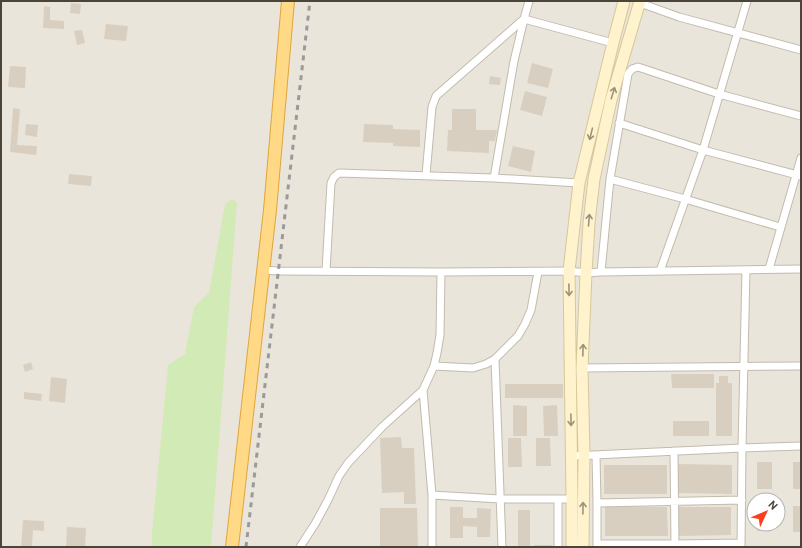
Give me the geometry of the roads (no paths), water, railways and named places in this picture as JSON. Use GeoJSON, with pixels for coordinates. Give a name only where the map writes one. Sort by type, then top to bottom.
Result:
{"type":"FeatureCollection","features":[{"type":"Feature","properties":{"kind":"highway"},"geometry":{"type":"LineString","coordinates":[[232,547],[270,210],[288,1]]}},
{"type":"Feature","properties":{"kind":"main road"},"geometry":{"type":"LineString","coordinates":[[572,547],[569,271],[579,183],[624,1]]}},
{"type":"Feature","properties":{"kind":"main road"},"geometry":{"type":"LineString","coordinates":[[583,547],[584,455],[582,368],[589,223],[594,179],[611,100],[640,2]]}},
{"type":"Feature","properties":{"kind":"street"},"geometry":{"type":"LineString","coordinates":[[494,178],[514,61],[529,1]]}},
{"type":"Feature","properties":{"kind":"street"},"geometry":{"type":"LineString","coordinates":[[660,271],[703,150],[747,1]]}},
{"type":"Feature","properties":{"kind":"street"},"geometry":{"type":"LineString","coordinates":[[640,2],[679,17],[801,50]]}},
{"type":"Feature","properties":{"kind":"street"},"geometry":{"type":"LineString","coordinates":[[524,19],[613,43]]}},
{"type":"Feature","properties":{"kind":"street"},"geometry":{"type":"LineString","coordinates":[[426,175],[432,106],[436,96],[524,19]]}},
{"type":"Feature","properties":{"kind":"street"},"geometry":{"type":"LineString","coordinates":[[601,272],[610,179],[628,74],[632,69],[638,68],[719,94],[801,116]]}},
{"type":"Feature","properties":{"kind":"street"},"geometry":{"type":"LineString","coordinates":[[619,123],[703,150],[799,175]]}},
{"type":"Feature","properties":{"kind":"street"},"geometry":{"type":"LineString","coordinates":[[769,270],[780,227],[799,175],[801,158]]}},
{"type":"Feature","properties":{"kind":"street"},"geometry":{"type":"LineString","coordinates":[[326,271],[331,183],[339,173],[426,175],[579,183]]}},
{"type":"Feature","properties":{"kind":"street"},"geometry":{"type":"LineString","coordinates":[[610,179],[780,227]]}},
{"type":"Feature","properties":{"kind":"street"},"geometry":{"type":"LineString","coordinates":[[263,270],[441,272],[569,271],[586,273],[801,269]]}},
{"type":"Feature","properties":{"kind":"street"},"geometry":{"type":"LineString","coordinates":[[596,454],[598,503],[597,545],[741,545],[746,270]]}},
{"type":"Feature","properties":{"kind":"street"},"geometry":{"type":"LineString","coordinates":[[300,547],[315,524],[339,476],[348,463],[382,427],[423,390],[434,366],[440,335],[441,272]]}},
{"type":"Feature","properties":{"kind":"street"},"geometry":{"type":"LineString","coordinates":[[434,366],[473,368],[496,359],[518,336],[525,324],[531,310],[538,272]]}},
{"type":"Feature","properties":{"kind":"street"},"geometry":{"type":"LineString","coordinates":[[496,359],[502,547]]}},
{"type":"Feature","properties":{"kind":"street"},"geometry":{"type":"LineString","coordinates":[[582,368],[801,366]]}},
{"type":"Feature","properties":{"kind":"street"},"geometry":{"type":"LineString","coordinates":[[423,390],[432,495],[432,547]]}},
{"type":"Feature","properties":{"kind":"street"},"geometry":{"type":"LineString","coordinates":[[572,456],[801,446]]}},
{"type":"Feature","properties":{"kind":"street"},"geometry":{"type":"LineString","coordinates":[[674,451],[675,546]]}},
{"type":"Feature","properties":{"kind":"street"},"geometry":{"type":"LineString","coordinates":[[432,495],[500,499],[572,499]]}},
{"type":"Feature","properties":{"kind":"street"},"geometry":{"type":"LineString","coordinates":[[558,499],[558,547]]}},
{"type":"Feature","properties":{"kind":"street"},"geometry":{"type":"LineString","coordinates":[[598,503],[742,500]]}},
{"type":"Feature","properties":{"kind":"railway"},"geometry":{"type":"LineString","coordinates":[[246,547],[310,1]]}}]}
